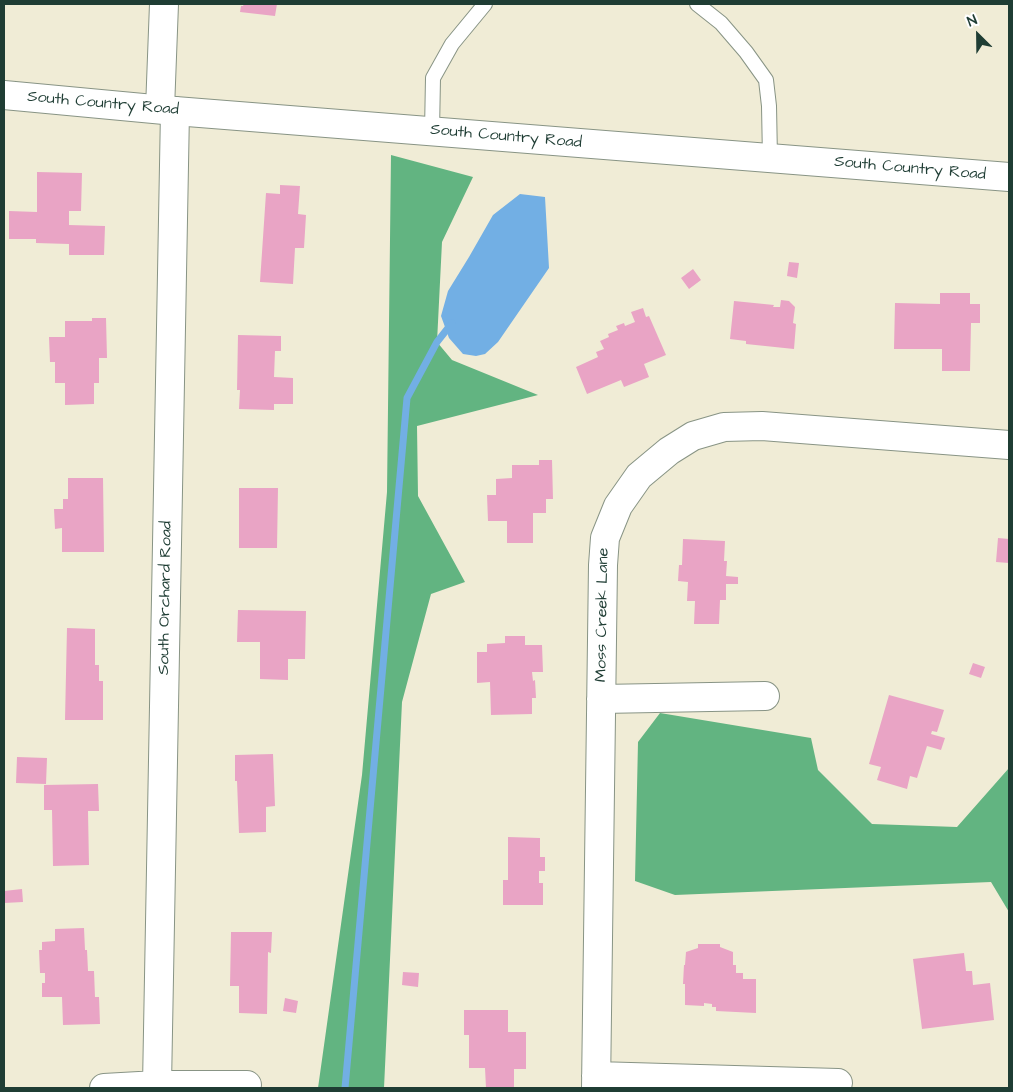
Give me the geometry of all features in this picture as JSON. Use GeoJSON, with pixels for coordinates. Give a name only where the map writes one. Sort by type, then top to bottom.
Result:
{"type":"FeatureCollection","features":[{"type":"Feature","properties":{"kind":"street","name":"South Orchard Road"},"geometry":{"type":"LineString","coordinates":[[157,1085],[168,110],[164,4]]}},
{"type":"Feature","properties":{"kind":"street","name":"South Country Road"},"geometry":{"type":"LineString","coordinates":[[4,95],[168,110],[1009,177]]}},
{"type":"Feature","properties":{"kind":"street","name":"Moss Creek Lane"},"geometry":{"type":"LineString","coordinates":[[596,1082],[603,565],[605,538],[618,506],[639,476],[669,451],[693,436],[724,427],[762,426],[1009,445]]}},
{"type":"Feature","properties":{"kind":"street"},"geometry":{"type":"LineString","coordinates":[[601,699],[765,696]]}},
{"type":"Feature","properties":{"kind":"street"},"geometry":{"type":"LineString","coordinates":[[596,1082],[838,1083]]}},
{"type":"Feature","properties":{"kind":"street"},"geometry":{"type":"LineString","coordinates":[[104,1088],[157,1085],[247,1085]]}},
{"type":"Feature","properties":{"kind":"lane"},"geometry":{"type":"LineString","coordinates":[[432,131],[433,78],[452,44],[485,4]]}},
{"type":"Feature","properties":{"kind":"lane"},"geometry":{"type":"LineString","coordinates":[[697,4],[721,23],[746,52],[766,80],[769,106],[770,158]]}},
{"type":"Feature","properties":{"kind":"green space"},"geometry":{"type":"Polygon","coordinates":[[[391,155],[473,177],[442,242],[437,342],[452,360],[538,395],[417,426],[418,496],[465,582],[431,594],[402,702],[384,1088],[318,1088],[362,775],[387,492],[391,155]]]}},
{"type":"Feature","properties":{"kind":"green space"},"geometry":{"type":"Polygon","coordinates":[[[660,713],[811,738],[818,770],[872,824],[957,827],[1009,768],[1009,912],[991,882],[675,895],[635,881],[638,742],[660,713]]]}},
{"type":"Feature","properties":{"kind":"water"},"geometry":{"type":"Polygon","coordinates":[[[520,194],[545,197],[549,268],[498,342],[485,354],[476,356],[463,354],[449,338],[441,316],[448,291],[493,215],[520,194]]]}},
{"type":"Feature","properties":{"kind":"building"},"geometry":{"type":"Polygon","coordinates":[[[244,4],[277,4],[275,16],[240,12],[241,6],[244,4]]]}},
{"type":"Feature","properties":{"kind":"building"},"geometry":{"type":"Polygon","coordinates":[[[37,172],[82,173],[81,211],[69,211],[69,225],[105,226],[104,255],[69,255],[69,244],[36,243],[36,239],[9,239],[9,211],[37,212],[37,172]]]}},
{"type":"Feature","properties":{"kind":"building"},"geometry":{"type":"Polygon","coordinates":[[[280,185],[300,186],[298,214],[306,215],[304,248],[295,248],[293,284],[260,282],[266,193],[280,194],[280,185]]]}},
{"type":"Feature","properties":{"kind":"building"},"geometry":{"type":"Polygon","coordinates":[[[789,262],[799,263],[797,278],[787,276],[789,262]]]}},
{"type":"Feature","properties":{"kind":"building"},"geometry":{"type":"Polygon","coordinates":[[[693,269],[701,280],[689,289],[681,278],[693,269]]]}},
{"type":"Feature","properties":{"kind":"building"},"geometry":{"type":"Polygon","coordinates":[[[940,293],[970,293],[970,304],[980,304],[980,323],[971,323],[970,371],[942,371],[942,349],[894,349],[895,303],[940,304],[940,293]]]}},
{"type":"Feature","properties":{"kind":"building"},"geometry":{"type":"Polygon","coordinates":[[[781,300],[789,301],[795,307],[793,323],[796,324],[794,349],[746,344],[746,341],[730,339],[734,301],[780,307],[781,300]]]}},
{"type":"Feature","properties":{"kind":"building"},"geometry":{"type":"Polygon","coordinates":[[[643,308],[646,317],[649,316],[666,355],[644,364],[649,377],[624,387],[621,380],[587,394],[576,367],[598,357],[596,352],[604,349],[600,341],[609,337],[608,334],[618,330],[616,326],[624,323],[625,326],[635,322],[631,312],[643,308]]]}},
{"type":"Feature","properties":{"kind":"building"},"geometry":{"type":"Polygon","coordinates":[[[92,318],[106,318],[107,358],[99,358],[99,383],[94,383],[94,404],[65,405],[65,383],[55,383],[55,362],[50,362],[49,337],[65,337],[65,321],[92,321],[92,318]]]}},
{"type":"Feature","properties":{"kind":"building"},"geometry":{"type":"Polygon","coordinates":[[[238,335],[281,336],[281,351],[275,351],[274,377],[293,378],[293,404],[274,404],[274,410],[239,409],[240,390],[237,390],[238,335]]]}},
{"type":"Feature","properties":{"kind":"building"},"geometry":{"type":"Polygon","coordinates":[[[539,460],[552,460],[553,499],[546,499],[546,513],[533,513],[533,543],[507,543],[507,521],[488,521],[487,495],[496,495],[496,479],[512,478],[512,465],[539,465],[539,460]]]}},
{"type":"Feature","properties":{"kind":"building"},"geometry":{"type":"Polygon","coordinates":[[[68,478],[103,478],[104,552],[62,552],[62,528],[55,529],[54,509],[63,509],[63,499],[68,499],[68,478]]]}},
{"type":"Feature","properties":{"kind":"building"},"geometry":{"type":"Polygon","coordinates":[[[239,488],[278,488],[277,548],[239,548],[239,488]]]}},
{"type":"Feature","properties":{"kind":"building"},"geometry":{"type":"Polygon","coordinates":[[[998,538],[1009,539],[1009,563],[996,562],[998,538]]]}},
{"type":"Feature","properties":{"kind":"building"},"geometry":{"type":"Polygon","coordinates":[[[683,539],[725,541],[724,561],[727,561],[726,576],[738,577],[738,584],[726,584],[726,600],[720,600],[719,624],[694,624],[695,601],[687,601],[688,582],[678,581],[679,565],[682,565],[683,539]]]}},
{"type":"Feature","properties":{"kind":"building"},"geometry":{"type":"Polygon","coordinates":[[[238,610],[306,611],[305,659],[288,659],[288,680],[260,679],[260,642],[237,642],[238,610]]]}},
{"type":"Feature","properties":{"kind":"building"},"geometry":{"type":"Polygon","coordinates":[[[67,628],[95,629],[95,665],[99,665],[99,681],[103,681],[103,720],[65,720],[67,628]]]}},
{"type":"Feature","properties":{"kind":"building"},"geometry":{"type":"Polygon","coordinates":[[[505,636],[525,636],[525,645],[542,645],[543,672],[532,672],[533,681],[535,680],[536,698],[532,698],[532,714],[491,715],[490,682],[477,683],[477,652],[487,652],[487,644],[505,643],[505,636]]]}},
{"type":"Feature","properties":{"kind":"building"},"geometry":{"type":"Polygon","coordinates":[[[973,663],[985,667],[981,678],[969,674],[973,663]]]}},
{"type":"Feature","properties":{"kind":"building"},"geometry":{"type":"Polygon","coordinates":[[[889,695],[944,710],[937,732],[932,731],[931,734],[945,738],[941,750],[927,746],[917,778],[910,776],[907,789],[877,780],[881,767],[869,764],[889,695]]]}},
{"type":"Feature","properties":{"kind":"building"},"geometry":{"type":"Polygon","coordinates":[[[273,754],[275,806],[266,807],[266,832],[239,833],[235,755],[273,754]]]}},
{"type":"Feature","properties":{"kind":"building"},"geometry":{"type":"Polygon","coordinates":[[[17,757],[47,758],[46,784],[16,783],[17,757]]]}},
{"type":"Feature","properties":{"kind":"building"},"geometry":{"type":"Polygon","coordinates":[[[98,784],[99,811],[88,811],[89,865],[53,866],[52,810],[44,810],[44,785],[98,784]]]}},
{"type":"Feature","properties":{"kind":"building"},"geometry":{"type":"Polygon","coordinates":[[[508,837],[540,838],[540,857],[545,857],[545,871],[539,871],[539,883],[543,883],[543,905],[503,905],[503,880],[508,880],[508,837]]]}},
{"type":"Feature","properties":{"kind":"building"},"geometry":{"type":"Polygon","coordinates":[[[22,889],[23,902],[4,903],[4,891],[22,889]]]}},
{"type":"Feature","properties":{"kind":"building"},"geometry":{"type":"Polygon","coordinates":[[[84,928],[88,971],[94,971],[95,997],[99,997],[100,1024],[63,1025],[62,997],[42,997],[42,983],[45,983],[45,973],[40,973],[39,950],[42,950],[42,942],[55,941],[55,929],[84,928]]]}},
{"type":"Feature","properties":{"kind":"building"},"geometry":{"type":"Polygon","coordinates":[[[231,932],[272,932],[271,953],[268,952],[267,1014],[239,1013],[239,986],[230,986],[231,932]]]}},
{"type":"Feature","properties":{"kind":"building"},"geometry":{"type":"Polygon","coordinates":[[[698,944],[720,944],[720,947],[733,952],[733,965],[736,965],[736,973],[743,973],[743,979],[756,979],[756,1013],[716,1011],[716,1007],[712,1007],[712,1004],[704,1003],[704,1006],[685,1005],[685,984],[683,984],[686,952],[698,948],[698,944]]]}},
{"type":"Feature","properties":{"kind":"building"},"geometry":{"type":"Polygon","coordinates":[[[964,953],[966,971],[972,971],[973,985],[990,983],[994,1020],[922,1029],[913,959],[964,953]]]}},
{"type":"Feature","properties":{"kind":"building"},"geometry":{"type":"Polygon","coordinates":[[[403,972],[419,973],[418,987],[402,985],[403,972]]]}},
{"type":"Feature","properties":{"kind":"building"},"geometry":{"type":"Polygon","coordinates":[[[285,998],[298,1001],[296,1013],[283,1011],[285,998]]]}},
{"type":"Feature","properties":{"kind":"building"},"geometry":{"type":"Polygon","coordinates":[[[464,1010],[508,1010],[508,1032],[526,1032],[526,1069],[514,1069],[514,1088],[486,1088],[485,1068],[469,1068],[469,1035],[464,1035],[464,1010]]]}},
{"type":"Feature","properties":{"kind":"waterway"},"geometry":{"type":"LineString","coordinates":[[345,1088],[407,398],[437,342],[452,323]]}}]}
